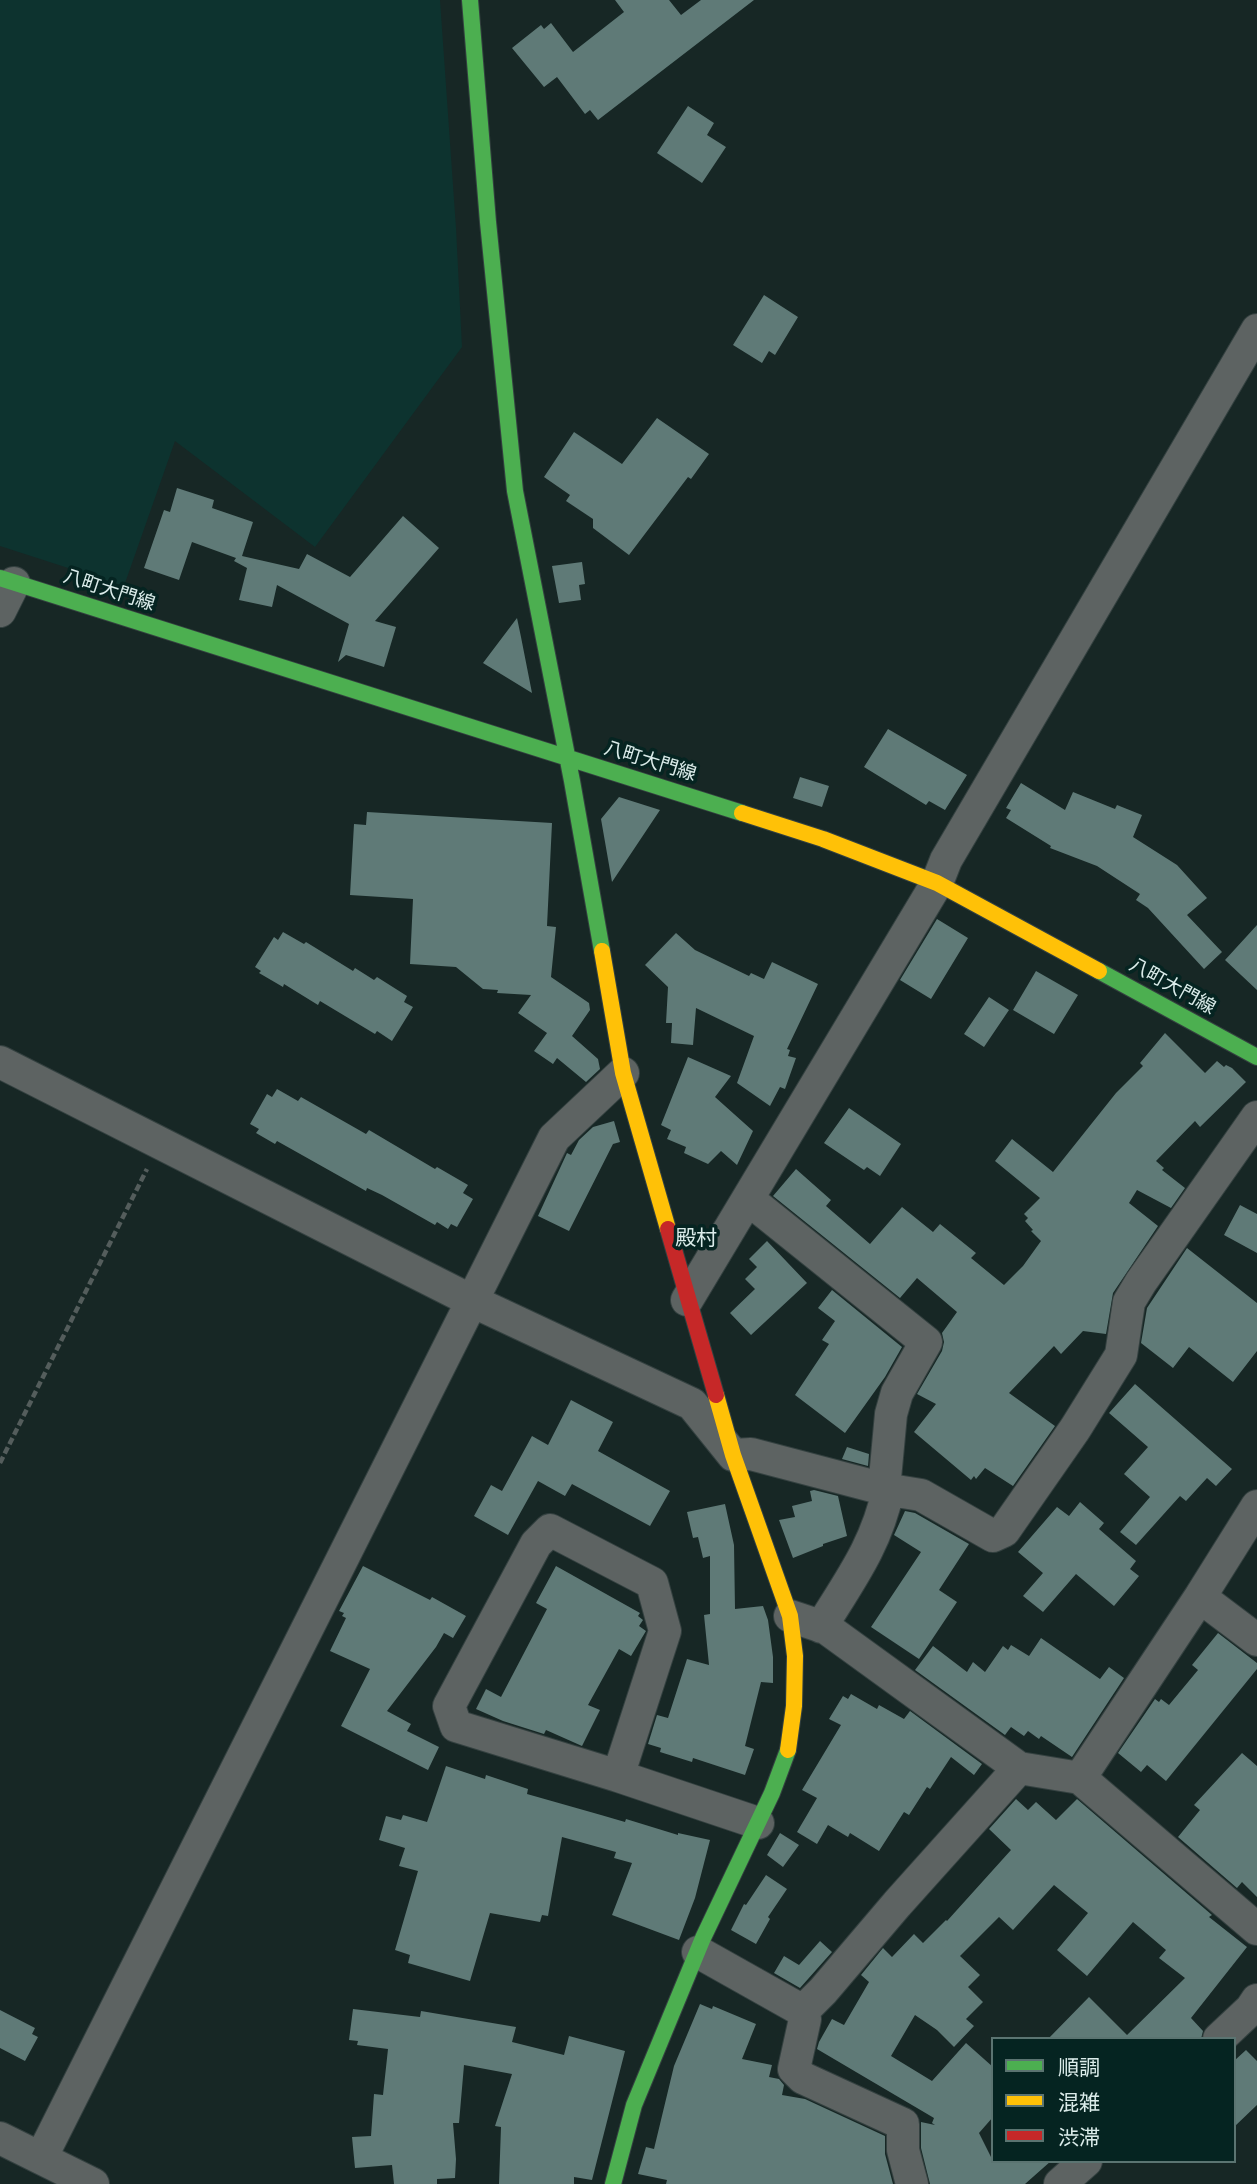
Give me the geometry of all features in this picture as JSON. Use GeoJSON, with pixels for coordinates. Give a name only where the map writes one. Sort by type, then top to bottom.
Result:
{"type":"FeatureCollection","features":[{"type":"Feature","properties":{"kind":"street"},"geometry":{"type":"LineString","coordinates":[[472,1],[489,236],[515,491],[565,758],[572,781],[623,1073],[733,1455],[790,1616],[795,1656],[794,1706],[788,1750],[772,1793],[698,1952],[634,2105],[612,2184]]}},
{"type":"Feature","properties":{"kind":"street"},"geometry":{"type":"LineString","coordinates":[[687,1300],[937,883],[946,860],[1257,330]]}},
{"type":"Feature","properties":{"kind":"street"},"geometry":{"type":"LineString","coordinates":[[0,611],[7,580]]}},
{"type":"Feature","properties":{"kind":"street","name":"八町大門線"},"geometry":{"type":"LineString","coordinates":[[7,580],[824,839],[937,883],[1257,1057]]}},
{"type":"Feature","properties":{"kind":"street"},"geometry":{"type":"LineString","coordinates":[[0,1062],[472,1301],[692,1404],[733,1455]]}},
{"type":"Feature","properties":{"kind":"street"},"geometry":{"type":"LineString","coordinates":[[41,2158],[554,1138],[623,1073]]}},
{"type":"Feature","properties":{"kind":"street"},"geometry":{"type":"LineString","coordinates":[[733,1455],[751,1454],[886,1490],[921,1495],[993,1536],[1004,1531],[1076,1429],[1121,1355],[1129,1302],[1141,1282],[1257,1117]]}},
{"type":"Feature","properties":{"kind":"street"},"geometry":{"type":"LineString","coordinates":[[748,1199],[926,1342],[897,1393],[891,1414],[883,1518],[874,1541],[821,1627]]}},
{"type":"Feature","properties":{"kind":"street"},"geometry":{"type":"LineString","coordinates":[[1080,1778],[1257,1506]]}},
{"type":"Feature","properties":{"kind":"street"},"geometry":{"type":"LineString","coordinates":[[618,1776],[665,1631],[652,1583],[550,1530],[536,1544],[449,1706],[456,1726],[758,1823]]}},
{"type":"Feature","properties":{"kind":"street"},"geometry":{"type":"LineString","coordinates":[[1200,1597],[1257,1640]]}},
{"type":"Feature","properties":{"kind":"street"},"geometry":{"type":"LineString","coordinates":[[790,1616],[821,1627],[1019,1768],[1080,1778],[1257,1929]]}},
{"type":"Feature","properties":{"kind":"street"},"geometry":{"type":"LineString","coordinates":[[803,2011],[1019,1768]]}},
{"type":"Feature","properties":{"kind":"street"},"geometry":{"type":"LineString","coordinates":[[698,1952],[803,2011],[806,2019],[794,2069],[803,2078],[903,2124],[903,2150],[912,2184]]}},
{"type":"Feature","properties":{"kind":"street"},"geometry":{"type":"LineString","coordinates":[[1221,2037],[1257,2000]]}},
{"type":"Feature","properties":{"kind":"street"},"geometry":{"type":"LineString","coordinates":[[0,2138],[93,2184]]}},
{"type":"Feature","properties":{"kind":"street"},"geometry":{"type":"LineString","coordinates":[[1060,2184],[1085,2163]]}},
{"type":"Feature","properties":{"kind":"path"},"geometry":{"type":"LineString","coordinates":[[0,1463],[160,1143]]}},
{"type":"Feature","properties":{"kind":"shaded area"},"geometry":{"type":"Polygon","coordinates":[[[0,0],[440,0],[462,347],[315,547],[175,441],[124,586],[0,546],[0,0]]]}},
{"type":"Feature","properties":{"kind":"building"},"geometry":{"type":"Polygon","coordinates":[[[615,0],[669,0],[681,15],[701,0],[754,0],[598,120],[590,110],[585,114],[557,77],[544,87],[512,48],[541,25],[544,29],[551,23],[573,52],[624,12],[615,0]]]}},
{"type":"Feature","properties":{"kind":"building"},"geometry":{"type":"Polygon","coordinates":[[[688,106],[714,123],[707,135],[726,147],[702,183],[657,153],[688,106]]]}},
{"type":"Feature","properties":{"kind":"building"},"geometry":{"type":"Polygon","coordinates":[[[764,295],[798,317],[775,355],[769,351],[762,363],[733,345],[764,295]]]}},
{"type":"Feature","properties":{"kind":"building"},"geometry":{"type":"Polygon","coordinates":[[[657,418],[709,454],[691,479],[688,477],[629,555],[593,528],[593,519],[566,501],[570,495],[544,477],[574,432],[622,464],[657,418]]]}},
{"type":"Feature","properties":{"kind":"building"},"geometry":{"type":"Polygon","coordinates":[[[177,488],[214,500],[212,508],[253,522],[242,556],[299,569],[307,554],[350,577],[403,516],[439,548],[375,621],[396,627],[384,667],[346,655],[338,662],[349,624],[277,585],[272,607],[239,600],[247,568],[234,561],[236,558],[192,542],[179,580],[144,568],[164,510],[170,512],[177,488]]]}},
{"type":"Feature","properties":{"kind":"building"},"geometry":{"type":"Polygon","coordinates":[[[582,562],[585,584],[579,585],[581,600],[559,603],[552,566],[582,562]]]}},
{"type":"Feature","properties":{"kind":"building"},"geometry":{"type":"Polygon","coordinates":[[[517,618],[521,637],[532,693],[483,663],[517,618]]]}},
{"type":"Feature","properties":{"kind":"building"},"geometry":{"type":"Polygon","coordinates":[[[888,729],[967,775],[945,810],[929,801],[926,805],[864,767],[888,729]]]}},
{"type":"Feature","properties":{"kind":"building"},"geometry":{"type":"Polygon","coordinates":[[[800,777],[829,786],[822,807],[793,798],[800,777]]]}},
{"type":"Feature","properties":{"kind":"building"},"geometry":{"type":"Polygon","coordinates":[[[1021,783],[1065,810],[1073,792],[1115,809],[1117,805],[1142,815],[1133,837],[1177,865],[1207,898],[1187,915],[1222,952],[1204,969],[1148,908],[1136,900],[1140,894],[1097,866],[1050,848],[1051,846],[1006,818],[1011,810],[1006,808],[1021,783]]]}},
{"type":"Feature","properties":{"kind":"building"},"geometry":{"type":"Polygon","coordinates":[[[619,797],[660,810],[612,882],[601,819],[619,797]]]}},
{"type":"Feature","properties":{"kind":"building"},"geometry":{"type":"Polygon","coordinates":[[[367,812],[552,823],[547,926],[556,927],[551,977],[589,1003],[590,1010],[572,1036],[598,1059],[600,1069],[586,1082],[557,1058],[553,1064],[534,1051],[547,1033],[518,1013],[531,995],[497,993],[498,990],[483,989],[456,967],[410,964],[413,899],[350,895],[354,824],[366,825],[367,812]]]}},
{"type":"Feature","properties":{"kind":"building"},"geometry":{"type":"Polygon","coordinates":[[[937,919],[968,938],[931,999],[900,980],[937,919]]]}},
{"type":"Feature","properties":{"kind":"building"},"geometry":{"type":"Polygon","coordinates":[[[1257,925],[1257,990],[1225,960],[1257,925]]]}},
{"type":"Feature","properties":{"kind":"building"},"geometry":{"type":"Polygon","coordinates":[[[283,932],[304,944],[306,942],[353,971],[355,968],[374,980],[377,977],[407,996],[404,1002],[413,1007],[392,1041],[377,1031],[375,1034],[320,1001],[318,1005],[284,984],[283,987],[259,973],[261,971],[255,967],[274,937],[278,940],[283,932]]]}},
{"type":"Feature","properties":{"kind":"building"},"geometry":{"type":"Polygon","coordinates":[[[676,933],[695,950],[749,976],[751,973],[764,979],[772,962],[818,984],[787,1049],[790,1050],[788,1056],[796,1058],[785,1089],[780,1087],[770,1106],[737,1083],[754,1036],[696,1008],[693,1045],[671,1043],[672,1023],[666,1023],[668,987],[645,965],[676,933]]]}},
{"type":"Feature","properties":{"kind":"building"},"geometry":{"type":"Polygon","coordinates":[[[1036,971],[1078,995],[1054,1034],[1013,1010],[1036,971]]]}},
{"type":"Feature","properties":{"kind":"building"},"geometry":{"type":"Polygon","coordinates":[[[989,997],[1009,1010],[984,1047],[964,1034],[989,997]]]}},
{"type":"Feature","properties":{"kind":"building"},"geometry":{"type":"Polygon","coordinates":[[[1165,1033],[1205,1073],[1217,1061],[1224,1067],[1226,1065],[1232,1068],[1246,1082],[1200,1127],[1195,1121],[1156,1161],[1164,1168],[1162,1170],[1185,1188],[1171,1208],[1137,1190],[1129,1203],[1158,1226],[1113,1293],[1106,1334],[1083,1331],[1061,1354],[1054,1346],[1009,1393],[1055,1426],[1013,1486],[985,1468],[976,1479],[974,1476],[971,1480],[914,1432],[936,1404],[917,1394],[942,1351],[942,1333],[957,1312],[917,1278],[900,1298],[773,1196],[796,1169],[831,1200],[826,1206],[870,1244],[902,1207],[933,1232],[940,1224],[976,1253],[971,1258],[1004,1285],[1023,1266],[1041,1241],[1031,1231],[1033,1230],[1025,1221],[1028,1218],[1024,1214],[1040,1198],[995,1161],[1012,1139],[1053,1172],[1116,1093],[1143,1066],[1140,1063],[1165,1033]]]}},
{"type":"Feature","properties":{"kind":"building"},"geometry":{"type":"Polygon","coordinates":[[[688,1057],[731,1076],[715,1097],[753,1131],[737,1165],[721,1151],[708,1164],[684,1153],[686,1147],[667,1139],[671,1130],[661,1125],[688,1057]]]}},
{"type":"Feature","properties":{"kind":"building"},"geometry":{"type":"Polygon","coordinates":[[[277,1089],[298,1101],[301,1097],[366,1134],[369,1130],[468,1185],[463,1193],[473,1199],[457,1227],[451,1224],[448,1229],[437,1222],[435,1225],[382,1195],[367,1188],[366,1191],[277,1141],[275,1144],[256,1133],[259,1129],[250,1124],[267,1094],[272,1097],[277,1089]]]}},
{"type":"Feature","properties":{"kind":"building"},"geometry":{"type":"Polygon","coordinates":[[[849,1108],[901,1144],[880,1176],[867,1167],[864,1170],[824,1143],[849,1108]]]}},
{"type":"Feature","properties":{"kind":"building"},"geometry":{"type":"Polygon","coordinates":[[[614,1121],[620,1142],[613,1144],[569,1231],[538,1216],[567,1153],[571,1155],[579,1140],[593,1127],[614,1121]]]}},
{"type":"Feature","properties":{"kind":"building"},"geometry":{"type":"Polygon","coordinates":[[[1240,1205],[1257,1214],[1257,1253],[1224,1235],[1240,1205]]]}},
{"type":"Feature","properties":{"kind":"building"},"geometry":{"type":"Polygon","coordinates":[[[767,1241],[807,1283],[751,1335],[730,1313],[755,1289],[745,1279],[757,1267],[749,1259],[767,1241]]]}},
{"type":"Feature","properties":{"kind":"building"},"geometry":{"type":"Polygon","coordinates":[[[1187,1248],[1257,1303],[1257,1351],[1233,1382],[1189,1347],[1173,1368],[1141,1343],[1147,1308],[1187,1248]]]}},
{"type":"Feature","properties":{"kind":"building"},"geometry":{"type":"Polygon","coordinates":[[[832,1290],[902,1347],[885,1377],[845,1433],[795,1395],[829,1344],[822,1340],[835,1321],[818,1308],[832,1290]]]}},
{"type":"Feature","properties":{"kind":"building"},"geometry":{"type":"Polygon","coordinates":[[[1135,1384],[1232,1469],[1216,1486],[1207,1478],[1186,1501],[1180,1496],[1136,1545],[1120,1532],[1150,1497],[1124,1474],[1148,1447],[1109,1413],[1135,1384]]]}},
{"type":"Feature","properties":{"kind":"building"},"geometry":{"type":"Polygon","coordinates":[[[571,1400],[613,1422],[598,1451],[670,1491],[650,1526],[572,1484],[565,1496],[538,1481],[508,1535],[474,1516],[491,1485],[502,1491],[532,1436],[548,1445],[571,1400]]]}},
{"type":"Feature","properties":{"kind":"building"},"geometry":{"type":"Polygon","coordinates":[[[847,1447],[869,1454],[868,1466],[842,1459],[847,1447]]]}},
{"type":"Feature","properties":{"kind":"building"},"geometry":{"type":"Polygon","coordinates":[[[810,1491],[838,1496],[847,1536],[793,1558],[779,1520],[795,1517],[792,1506],[812,1501],[810,1491]]]}},
{"type":"Feature","properties":{"kind":"building"},"geometry":{"type":"Polygon","coordinates":[[[1080,1502],[1104,1523],[1099,1529],[1136,1561],[1130,1569],[1139,1576],[1114,1606],[1076,1574],[1043,1612],[1023,1596],[1043,1573],[1018,1552],[1057,1507],[1069,1516],[1080,1502]]]}},
{"type":"Feature","properties":{"kind":"building"},"geometry":{"type":"Polygon","coordinates":[[[725,1504],[734,1545],[735,1609],[763,1606],[768,1620],[773,1657],[773,1683],[761,1682],[745,1746],[754,1749],[745,1775],[693,1758],[692,1762],[660,1752],[661,1748],[648,1744],[657,1715],[668,1718],[687,1659],[709,1665],[704,1615],[710,1614],[710,1556],[703,1558],[698,1537],[693,1538],[687,1512],[725,1504]]]}},
{"type":"Feature","properties":{"kind":"building"},"geometry":{"type":"Polygon","coordinates":[[[905,1511],[915,1513],[969,1544],[939,1590],[957,1602],[919,1659],[871,1627],[921,1552],[894,1535],[905,1511]]]}},
{"type":"Feature","properties":{"kind":"building"},"geometry":{"type":"Polygon","coordinates":[[[363,1566],[430,1600],[432,1597],[466,1616],[453,1638],[444,1633],[387,1711],[411,1724],[407,1731],[439,1747],[428,1770],[341,1726],[370,1669],[330,1651],[346,1618],[342,1616],[344,1613],[339,1611],[363,1566]]]}},
{"type":"Feature","properties":{"kind":"building"},"geometry":{"type":"Polygon","coordinates":[[[556,1566],[640,1613],[638,1616],[643,1620],[639,1626],[646,1631],[631,1656],[619,1649],[588,1705],[600,1710],[582,1746],[546,1730],[544,1734],[476,1709],[486,1689],[501,1697],[547,1609],[536,1603],[556,1566]]]}},
{"type":"Feature","properties":{"kind":"building"},"geometry":{"type":"Polygon","coordinates":[[[1218,1633],[1257,1663],[1257,1669],[1166,1781],[1147,1765],[1141,1772],[1118,1753],[1155,1699],[1159,1702],[1161,1699],[1169,1705],[1198,1670],[1192,1665],[1218,1633]]]}},
{"type":"Feature","properties":{"kind":"building"},"geometry":{"type":"Polygon","coordinates":[[[1041,1638],[1100,1679],[1109,1667],[1124,1678],[1072,1757],[1041,1736],[1039,1739],[1028,1731],[1024,1736],[1011,1727],[1005,1735],[915,1670],[933,1646],[967,1672],[973,1662],[985,1672],[1003,1646],[1008,1650],[1011,1645],[1029,1656],[1041,1638]]]}},
{"type":"Feature","properties":{"kind":"building"},"geometry":{"type":"Polygon","coordinates":[[[851,1694],[877,1709],[879,1705],[904,1719],[910,1711],[982,1764],[974,1775],[951,1757],[909,1815],[904,1812],[879,1851],[850,1833],[848,1837],[828,1825],[817,1844],[797,1832],[817,1798],[802,1790],[841,1725],[829,1719],[843,1696],[848,1699],[851,1694]]]}},
{"type":"Feature","properties":{"kind":"building"},"geometry":{"type":"Polygon","coordinates":[[[1242,1753],[1257,1766],[1257,1897],[1242,1882],[1237,1888],[1178,1837],[1200,1810],[1194,1805],[1242,1753]]]}},
{"type":"Feature","properties":{"kind":"building"},"geometry":{"type":"Polygon","coordinates":[[[446,1766],[485,1779],[486,1775],[528,1789],[527,1794],[625,1822],[626,1819],[678,1835],[710,1840],[695,1898],[679,1940],[612,1915],[632,1863],[614,1858],[616,1852],[562,1837],[548,1916],[542,1915],[540,1922],[490,1913],[470,1981],[408,1963],[410,1955],[395,1950],[418,1871],[399,1866],[405,1848],[379,1840],[386,1816],[401,1820],[403,1815],[427,1822],[446,1766]]]}},
{"type":"Feature","properties":{"kind":"building"},"geometry":{"type":"Polygon","coordinates":[[[1016,1799],[1028,1810],[1036,1802],[1056,1820],[1077,1799],[1212,1915],[1209,1917],[1247,1947],[1191,2018],[1203,2031],[1202,2037],[1050,2037],[1089,1997],[1127,2035],[1185,1978],[1159,1958],[1166,1950],[1133,1922],[1087,1976],[1057,1950],[1088,1913],[1054,1885],[1013,1930],[999,1917],[960,1956],[980,1975],[968,1987],[983,2002],[966,2019],[974,2026],[954,2047],[937,2030],[915,2015],[891,2056],[932,2081],[966,2043],[991,2065],[991,2119],[979,2133],[991,2157],[991,2163],[1049,2163],[1025,2184],[930,2184],[921,2148],[921,2122],[935,2125],[932,2123],[934,2118],[817,2049],[832,2019],[844,2025],[869,1982],[861,1975],[883,1948],[892,1957],[914,1934],[923,1943],[947,1921],[1011,1850],[989,1829],[1016,1799]]]}},
{"type":"Feature","properties":{"kind":"building"},"geometry":{"type":"Polygon","coordinates":[[[780,1833],[799,1845],[783,1867],[767,1855],[780,1833]]]}},
{"type":"Feature","properties":{"kind":"building"},"geometry":{"type":"Polygon","coordinates":[[[766,1875],[787,1889],[768,1917],[770,1919],[756,1944],[731,1930],[744,1904],[746,1905],[766,1875]]]}},
{"type":"Feature","properties":{"kind":"building"},"geometry":{"type":"Polygon","coordinates":[[[820,1941],[832,1952],[800,1988],[774,1973],[784,1956],[799,1965],[820,1941]]]}},
{"type":"Feature","properties":{"kind":"building"},"geometry":{"type":"Polygon","coordinates":[[[700,2004],[712,2009],[713,2006],[756,2024],[742,2059],[772,2065],[769,2077],[779,2079],[784,2085],[782,2095],[805,2099],[885,2136],[885,2154],[893,2184],[666,2184],[667,2180],[638,2174],[646,2147],[654,2149],[674,2066],[700,2004]]]}},
{"type":"Feature","properties":{"kind":"building"},"geometry":{"type":"Polygon","coordinates":[[[353,2009],[420,2017],[421,2011],[516,2027],[512,2042],[564,2055],[569,2036],[625,2051],[592,2180],[574,2177],[574,2184],[499,2184],[501,2127],[495,2126],[512,2074],[464,2065],[459,2123],[453,2123],[455,2178],[437,2179],[437,2184],[394,2184],[392,2165],[355,2168],[352,2137],[371,2136],[374,2094],[383,2095],[388,2049],[357,2045],[358,2041],[349,2040],[353,2009]]]}},
{"type":"Feature","properties":{"kind":"building"},"geometry":{"type":"Polygon","coordinates":[[[0,2010],[35,2028],[32,2034],[38,2037],[25,2061],[0,2048],[0,2010]]]}},
{"type":"Feature","properties":{"kind":"building"},"geometry":{"type":"Polygon","coordinates":[[[1246,2050],[1257,2061],[1257,2105],[1236,2125],[1236,2059],[1246,2050]]]}},
{"type":"Feature","properties":{"kind":"traffic: fast"},"geometry":{"type":"LineString","coordinates":[[470,0],[488,222],[515,491],[572,781],[602,951]]}},
{"type":"Feature","properties":{"kind":"traffic: fast"},"geometry":{"type":"LineString","coordinates":[[0,578],[742,813]]}},
{"type":"Feature","properties":{"kind":"traffic: fast"},"geometry":{"type":"LineString","coordinates":[[1099,971],[1257,1057]]}},
{"type":"Feature","properties":{"kind":"traffic: fast"},"geometry":{"type":"LineString","coordinates":[[613,2184],[634,2105],[703,1938],[772,1793],[788,1750]]}},
{"type":"Feature","properties":{"kind":"traffic: slow"},"geometry":{"type":"LineString","coordinates":[[742,813],[823,839],[937,883],[1099,971]]}},
{"type":"Feature","properties":{"kind":"traffic: slow"},"geometry":{"type":"LineString","coordinates":[[602,951],[623,1073],[668,1229]]}},
{"type":"Feature","properties":{"kind":"traffic: slow"},"geometry":{"type":"LineString","coordinates":[[716,1395],[733,1455],[790,1616],[795,1656],[794,1706],[788,1750]]}},
{"type":"Feature","properties":{"kind":"traffic: jam"},"geometry":{"type":"LineString","coordinates":[[668,1229],[716,1395]]}},
{"type":"Feature","properties":{"kind":"district","name":"殿村"},"geometry":{"type":"Point","coordinates":[696,1239]}}]}
